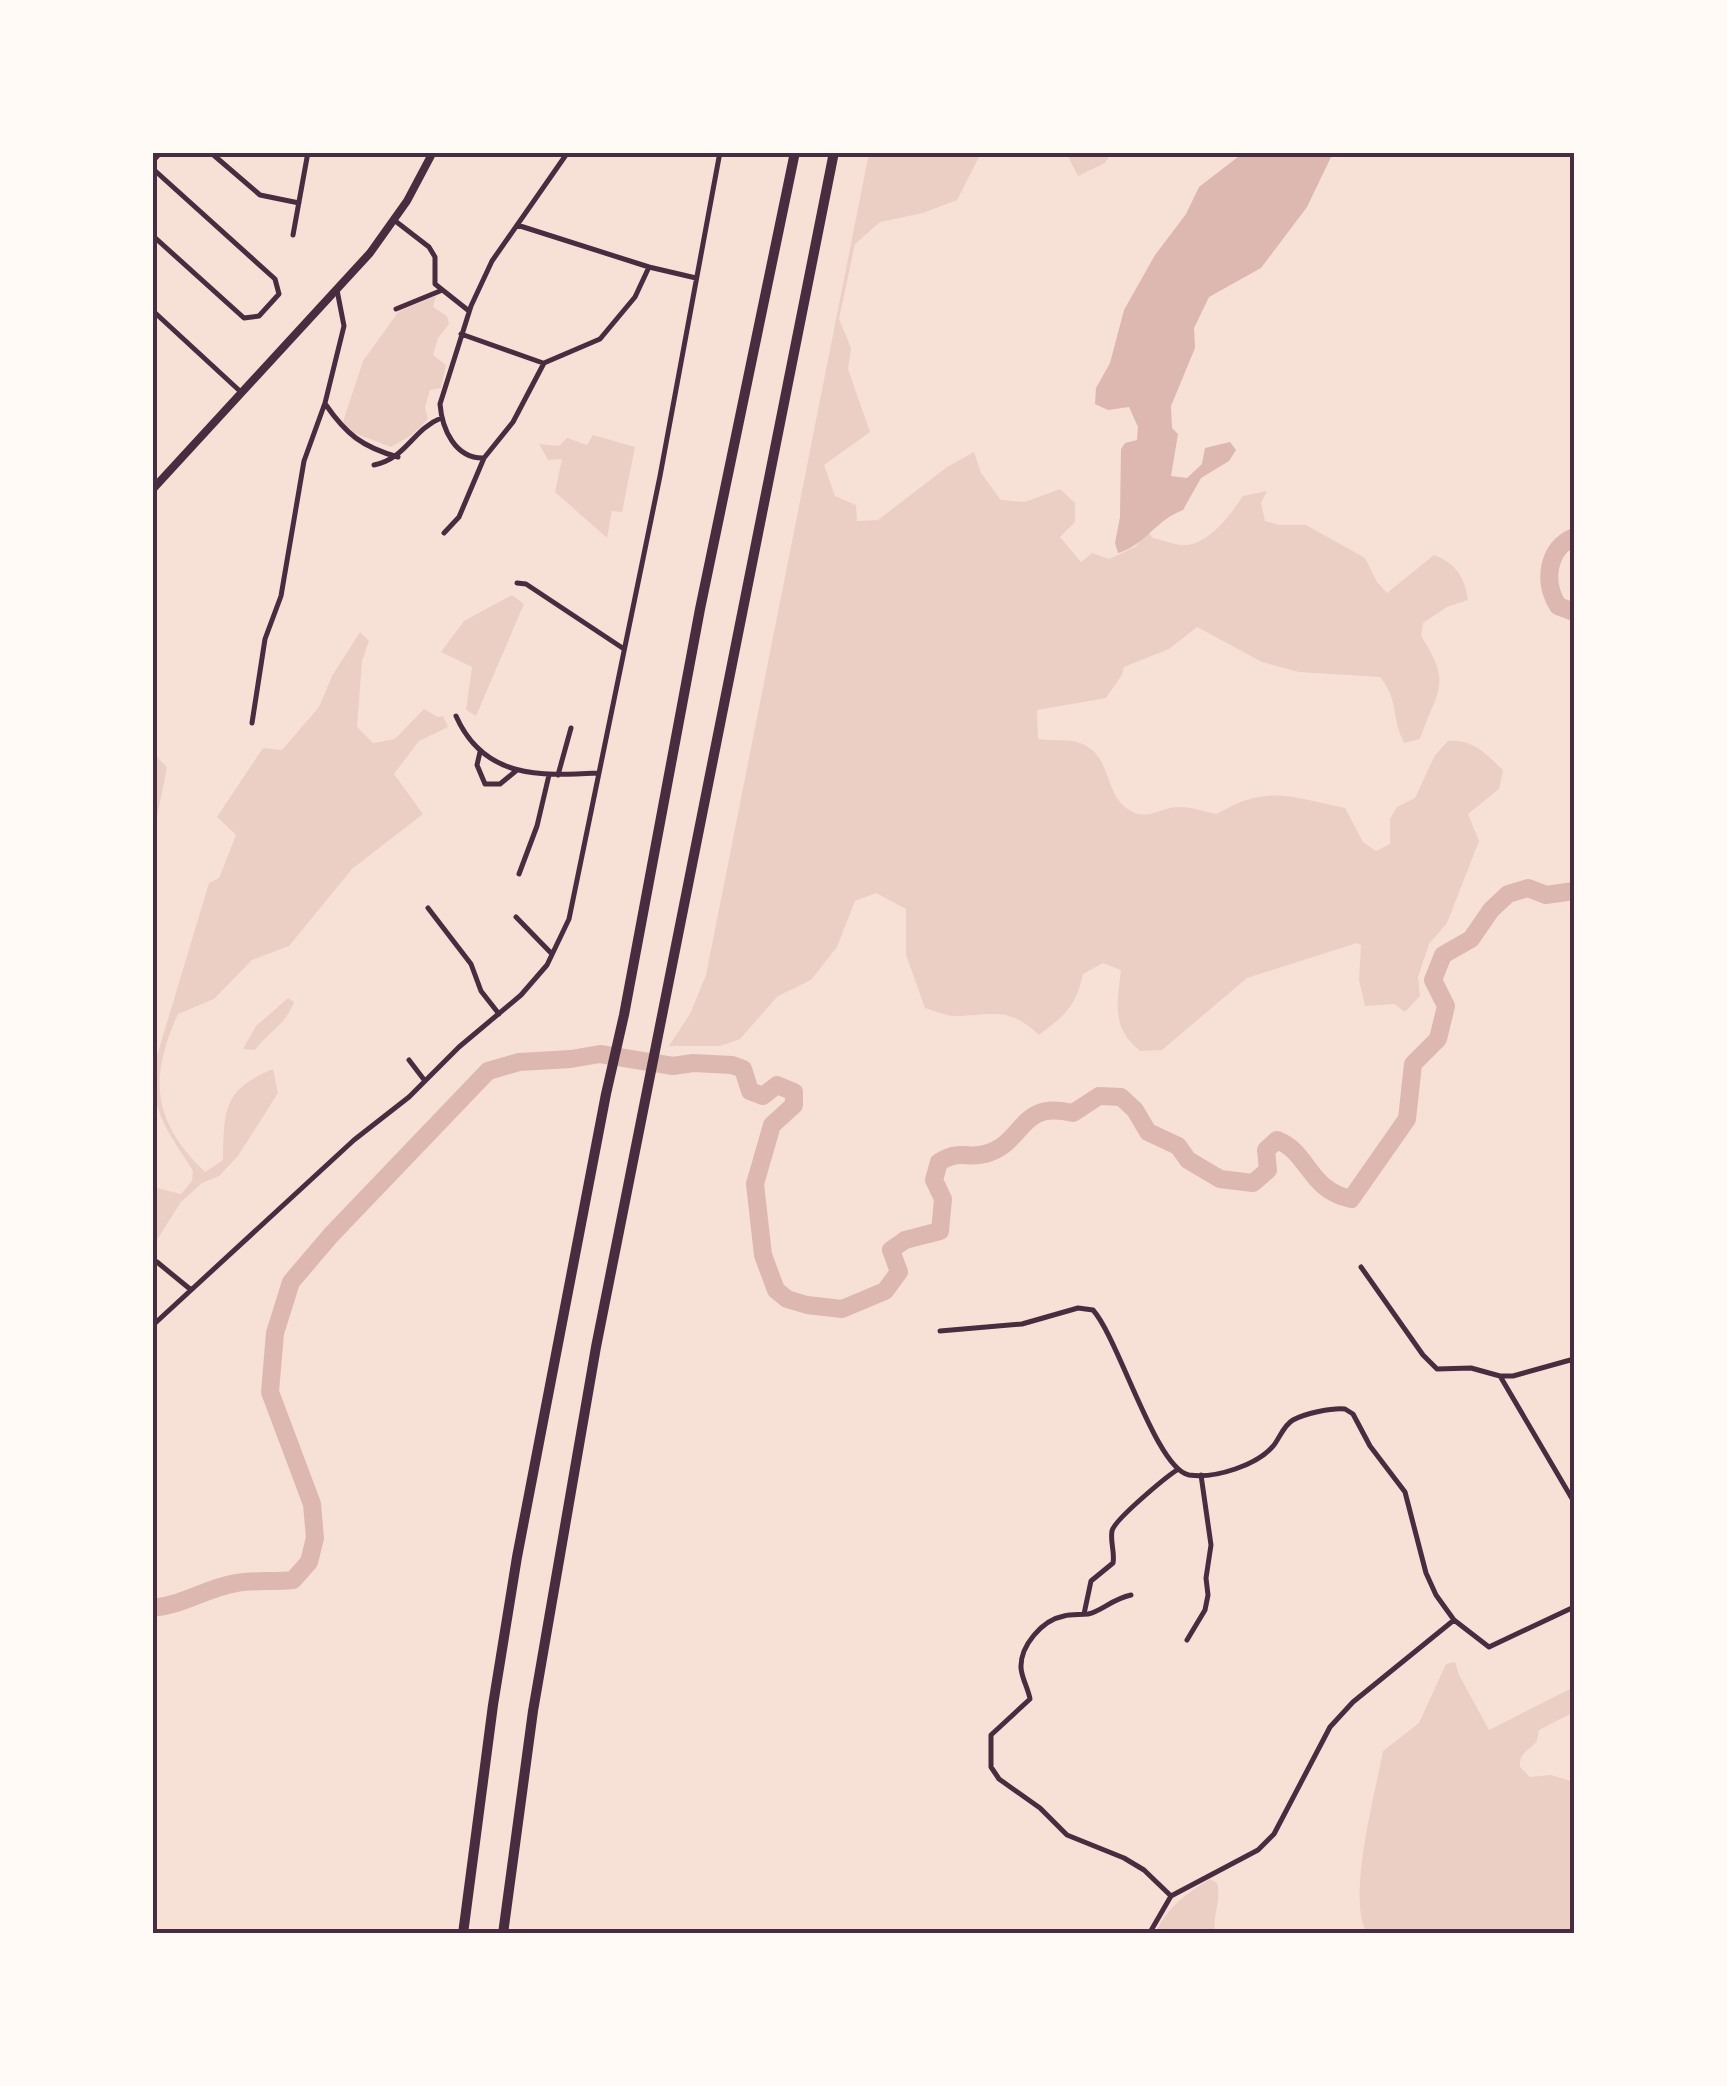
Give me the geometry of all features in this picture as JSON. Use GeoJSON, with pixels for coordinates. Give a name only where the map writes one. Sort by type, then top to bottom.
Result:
{"type":"FeatureCollection","features":[{"type":"Feature","properties":{"kind":"highway"},"geometry":{"type":"LineString","coordinates":[[463,1934],[492,1704],[517,1556],[700,609],[795,152]]}},
{"type":"Feature","properties":{"kind":"highway"},"geometry":{"type":"LineString","coordinates":[[503,1934],[558,1559],[596,1347],[834,152]]}},
{"type":"Feature","properties":{"kind":"main road"},"geometry":{"type":"LineString","coordinates":[[152,490],[337,290],[394,220],[433,152]]}},
{"type":"Feature","properties":{"kind":"street"},"geometry":{"type":"LineString","coordinates":[[152,235],[244,318],[252,320],[259,316],[279,294],[275,279],[152,165],[161,152]]}},
{"type":"Feature","properties":{"kind":"street"},"geometry":{"type":"LineString","coordinates":[[210,152],[260,195],[299,203]]}},
{"type":"Feature","properties":{"kind":"street"},"geometry":{"type":"LineString","coordinates":[[292,235],[308,153],[299,152]]}},
{"type":"Feature","properties":{"kind":"street"},"geometry":{"type":"LineString","coordinates":[[484,458],[458,449],[441,418],[441,398],[469,311],[492,260],[568,152]]}},
{"type":"Feature","properties":{"kind":"street"},"geometry":{"type":"LineString","coordinates":[[152,1326],[354,1140],[528,988],[570,919],[720,152]]}},
{"type":"Feature","properties":{"kind":"street"},"geometry":{"type":"LineString","coordinates":[[394,220],[426,242],[434,257],[434,280],[440,291],[469,311]]}},
{"type":"Feature","properties":{"kind":"street"},"geometry":{"type":"LineString","coordinates":[[516,224],[696,278]]}},
{"type":"Feature","properties":{"kind":"street"},"geometry":{"type":"LineString","coordinates":[[444,533],[458,517],[484,458],[513,422],[544,363],[600,339],[635,297],[649,267]]}},
{"type":"Feature","properties":{"kind":"street"},"geometry":{"type":"LineString","coordinates":[[252,723],[264,638],[281,596],[304,462],[344,326],[337,290]]}},
{"type":"Feature","properties":{"kind":"street"},"geometry":{"type":"LineString","coordinates":[[396,309],[440,291]]}},
{"type":"Feature","properties":{"kind":"street"},"geometry":{"type":"LineString","coordinates":[[152,310],[242,394]]}},
{"type":"Feature","properties":{"kind":"street"},"geometry":{"type":"LineString","coordinates":[[461,334],[544,363]]}},
{"type":"Feature","properties":{"kind":"street"},"geometry":{"type":"LineString","coordinates":[[324,404],[346,433],[398,457]]}},
{"type":"Feature","properties":{"kind":"street"},"geometry":{"type":"LineString","coordinates":[[374,465],[398,457],[431,422],[441,418]]}},
{"type":"Feature","properties":{"kind":"street"},"geometry":{"type":"LineString","coordinates":[[518,584],[526,584],[624,649]]}},
{"type":"Feature","properties":{"kind":"street"},"geometry":{"type":"LineString","coordinates":[[456,716],[470,742],[480,751],[517,770],[549,776],[598,773]]}},
{"type":"Feature","properties":{"kind":"street"},"geometry":{"type":"LineString","coordinates":[[558,775],[571,728]]}},
{"type":"Feature","properties":{"kind":"street"},"geometry":{"type":"LineString","coordinates":[[480,751],[478,765],[485,784],[502,783],[517,770]]}},
{"type":"Feature","properties":{"kind":"street"},"geometry":{"type":"LineString","coordinates":[[519,874],[549,776]]}},
{"type":"Feature","properties":{"kind":"street"},"geometry":{"type":"LineString","coordinates":[[428,908],[471,964],[482,991],[499,1014]]}},
{"type":"Feature","properties":{"kind":"street"},"geometry":{"type":"LineString","coordinates":[[516,917],[552,954]]}},
{"type":"Feature","properties":{"kind":"street"},"geometry":{"type":"LineString","coordinates":[[408,1060],[425,1081]]}},
{"type":"Feature","properties":{"kind":"street"},"geometry":{"type":"LineString","coordinates":[[158,1262],[190,1289]]}},
{"type":"Feature","properties":{"kind":"street"},"geometry":{"type":"LineString","coordinates":[[1361,1267],[1431,1366],[1437,1369],[1471,1368],[1513,1376],[1574,1359]]}},
{"type":"Feature","properties":{"kind":"street"},"geometry":{"type":"LineString","coordinates":[[940,1332],[1022,1324],[1078,1308],[1093,1310],[1135,1388],[1154,1436],[1177,1470]]}},
{"type":"Feature","properties":{"kind":"street"},"geometry":{"type":"LineString","coordinates":[[1500,1376],[1574,1502]]}},
{"type":"Feature","properties":{"kind":"street"},"geometry":{"type":"LineString","coordinates":[[1084,1614],[1092,1581],[1112,1563],[1115,1523],[1141,1503],[1158,1482],[1177,1470],[1201,1475],[1252,1462],[1270,1450],[1293,1420],[1337,1408],[1350,1410],[1370,1446],[1405,1492],[1426,1573],[1454,1620],[1490,1648],[1574,1607]]}},
{"type":"Feature","properties":{"kind":"street"},"geometry":{"type":"LineString","coordinates":[[1187,1640],[1205,1610],[1208,1594],[1206,1578],[1212,1545],[1201,1475]]}},
{"type":"Feature","properties":{"kind":"street"},"geometry":{"type":"LineString","coordinates":[[1131,1595],[1109,1600],[1084,1614],[1051,1620],[1024,1648],[1022,1672],[1030,1699],[991,1735],[991,1767],[1060,1830],[1124,1858],[1144,1870],[1171,1896]]}},
{"type":"Feature","properties":{"kind":"street"},"geometry":{"type":"LineString","coordinates":[[1149,1934],[1171,1896],[1258,1850],[1274,1834],[1330,1728],[1353,1702],[1454,1620]]}},
{"type":"Feature","properties":{"kind":"shaded area"},"geometry":{"type":"Polygon","coordinates":[[[869,153],[981,153],[957,200],[923,213],[880,222],[855,244],[839,319],[851,348],[848,369],[870,432],[824,465],[835,496],[856,505],[857,521],[878,520],[947,467],[974,452],[981,473],[1001,500],[1025,502],[1060,489],[1075,503],[1075,522],[1060,537],[1081,562],[1092,553],[1109,559],[1135,547],[1148,532],[1153,538],[1174,544],[1195,543],[1219,526],[1243,496],[1267,491],[1261,503],[1265,521],[1306,525],[1365,558],[1387,593],[1434,555],[1458,572],[1468,600],[1447,607],[1423,623],[1421,636],[1437,666],[1439,687],[1420,739],[1404,743],[1390,693],[1380,677],[1299,672],[1262,662],[1197,627],[1169,649],[1124,667],[1106,698],[1037,710],[1038,739],[1072,741],[1089,748],[1103,765],[1116,796],[1133,812],[1145,815],[1183,807],[1217,814],[1250,799],[1294,797],[1345,808],[1363,842],[1376,851],[1390,844],[1390,819],[1397,807],[1415,798],[1435,755],[1448,741],[1465,742],[1485,753],[1503,770],[1499,789],[1468,814],[1479,841],[1447,923],[1429,944],[1418,977],[1420,996],[1405,1012],[1394,1004],[1365,1006],[1359,980],[1361,945],[1357,943],[1247,978],[1162,1050],[1140,1051],[1124,1033],[1118,1014],[1121,970],[1103,963],[1083,974],[1068,1009],[1039,1035],[1009,1016],[948,1015],[925,1008],[906,955],[906,909],[876,893],[855,901],[837,947],[811,980],[778,996],[740,1039],[720,1046],[669,1046],[690,1014],[706,975],[869,153]]]}},
{"type":"Feature","properties":{"kind":"shaded area"},"geometry":{"type":"Polygon","coordinates":[[[1066,153],[1111,153],[1105,163],[1078,176],[1066,153]]]}},
{"type":"Feature","properties":{"kind":"shaded area"},"geometry":{"type":"Polygon","coordinates":[[[1243,153],[1333,153],[1307,207],[1261,268],[1209,297],[1194,328],[1195,348],[1171,406],[1172,428],[1178,434],[1171,476],[1187,478],[1202,464],[1205,448],[1230,442],[1236,450],[1229,461],[1201,478],[1183,510],[1118,553],[1115,543],[1120,517],[1121,449],[1125,443],[1137,440],[1138,427],[1129,407],[1108,410],[1095,404],[1096,388],[1110,363],[1124,310],[1155,255],[1186,214],[1199,187],[1243,153]]]}},
{"type":"Feature","properties":{"kind":"shaded area"},"geometry":{"type":"Polygon","coordinates":[[[436,296],[433,307],[447,316],[449,324],[438,338],[433,355],[446,365],[441,388],[430,390],[425,407],[428,419],[412,435],[391,447],[341,428],[363,361],[399,311],[436,296]]]}},
{"type":"Feature","properties":{"kind":"shaded area"},"geometry":{"type":"Polygon","coordinates":[[[593,435],[635,447],[622,512],[612,511],[607,538],[555,492],[562,459],[548,460],[539,444],[559,446],[567,438],[587,445],[593,435]]]}},
{"type":"Feature","properties":{"kind":"shaded area"},"geometry":{"type":"Polygon","coordinates":[[[512,595],[524,604],[476,716],[466,710],[472,667],[441,652],[464,621],[512,595]]]}},
{"type":"Feature","properties":{"kind":"shaded area"},"geometry":{"type":"Polygon","coordinates":[[[360,632],[369,641],[362,661],[357,727],[373,743],[395,739],[424,709],[443,716],[448,727],[419,741],[394,774],[423,814],[352,869],[289,946],[252,960],[214,999],[178,1014],[163,1059],[161,1098],[174,1135],[205,1172],[223,1160],[226,1115],[235,1093],[273,1069],[278,1093],[238,1156],[219,1176],[202,1183],[181,1202],[153,1246],[153,1187],[181,1194],[192,1181],[193,1171],[159,1112],[153,1069],[209,883],[219,878],[236,835],[217,817],[263,748],[282,750],[319,707],[332,676],[360,632]]]}},
{"type":"Feature","properties":{"kind":"shaded area"},"geometry":{"type":"Polygon","coordinates":[[[153,753],[167,767],[153,838],[153,753]]]}},
{"type":"Feature","properties":{"kind":"shaded area"},"geometry":{"type":"Polygon","coordinates":[[[288,998],[294,1002],[282,1022],[255,1050],[243,1049],[256,1026],[288,998]]]}},
{"type":"Feature","properties":{"kind":"shaded area"},"geometry":{"type":"Polygon","coordinates":[[[1455,1662],[1489,1730],[1574,1687],[1574,1712],[1539,1730],[1537,1741],[1523,1755],[1520,1767],[1530,1777],[1551,1775],[1574,1782],[1574,1933],[1368,1934],[1362,1919],[1361,1873],[1383,1751],[1419,1723],[1446,1664],[1455,1662]]]}},
{"type":"Feature","properties":{"kind":"shaded area"},"geometry":{"type":"Polygon","coordinates":[[[1210,1879],[1218,1889],[1215,1933],[1155,1933],[1178,1902],[1210,1879]]]}},
{"type":"Feature","properties":{"kind":"waterway"},"geometry":{"type":"LineString","coordinates":[[1574,537],[1558,549],[1549,577],[1558,606],[1574,612]]}},
{"type":"Feature","properties":{"kind":"waterway"},"geometry":{"type":"LineString","coordinates":[[152,1608],[226,1585],[293,1580],[309,1562],[315,1538],[312,1504],[270,1392],[275,1333],[291,1282],[488,1071],[519,1062],[600,1054],[673,1066],[732,1065],[743,1069],[750,1091],[763,1096],[777,1085],[794,1092],[794,1105],[772,1125],[755,1184],[763,1255],[776,1290],[787,1299],[842,1309],[885,1291],[899,1272],[891,1250],[905,1240],[940,1231],[943,1199],[934,1180],[939,1162],[953,1156],[985,1154],[1009,1141],[1032,1117],[1042,1112],[1073,1113],[1099,1096],[1121,1097],[1135,1110],[1148,1132],[1178,1146],[1188,1160],[1220,1179],[1253,1183],[1268,1170],[1266,1150],[1277,1140],[1296,1153],[1326,1188],[1351,1199],[1407,1119],[1413,1064],[1438,1039],[1446,1006],[1433,980],[1443,955],[1471,939],[1508,894],[1528,888],[1546,895],[1574,891]]}}]}
